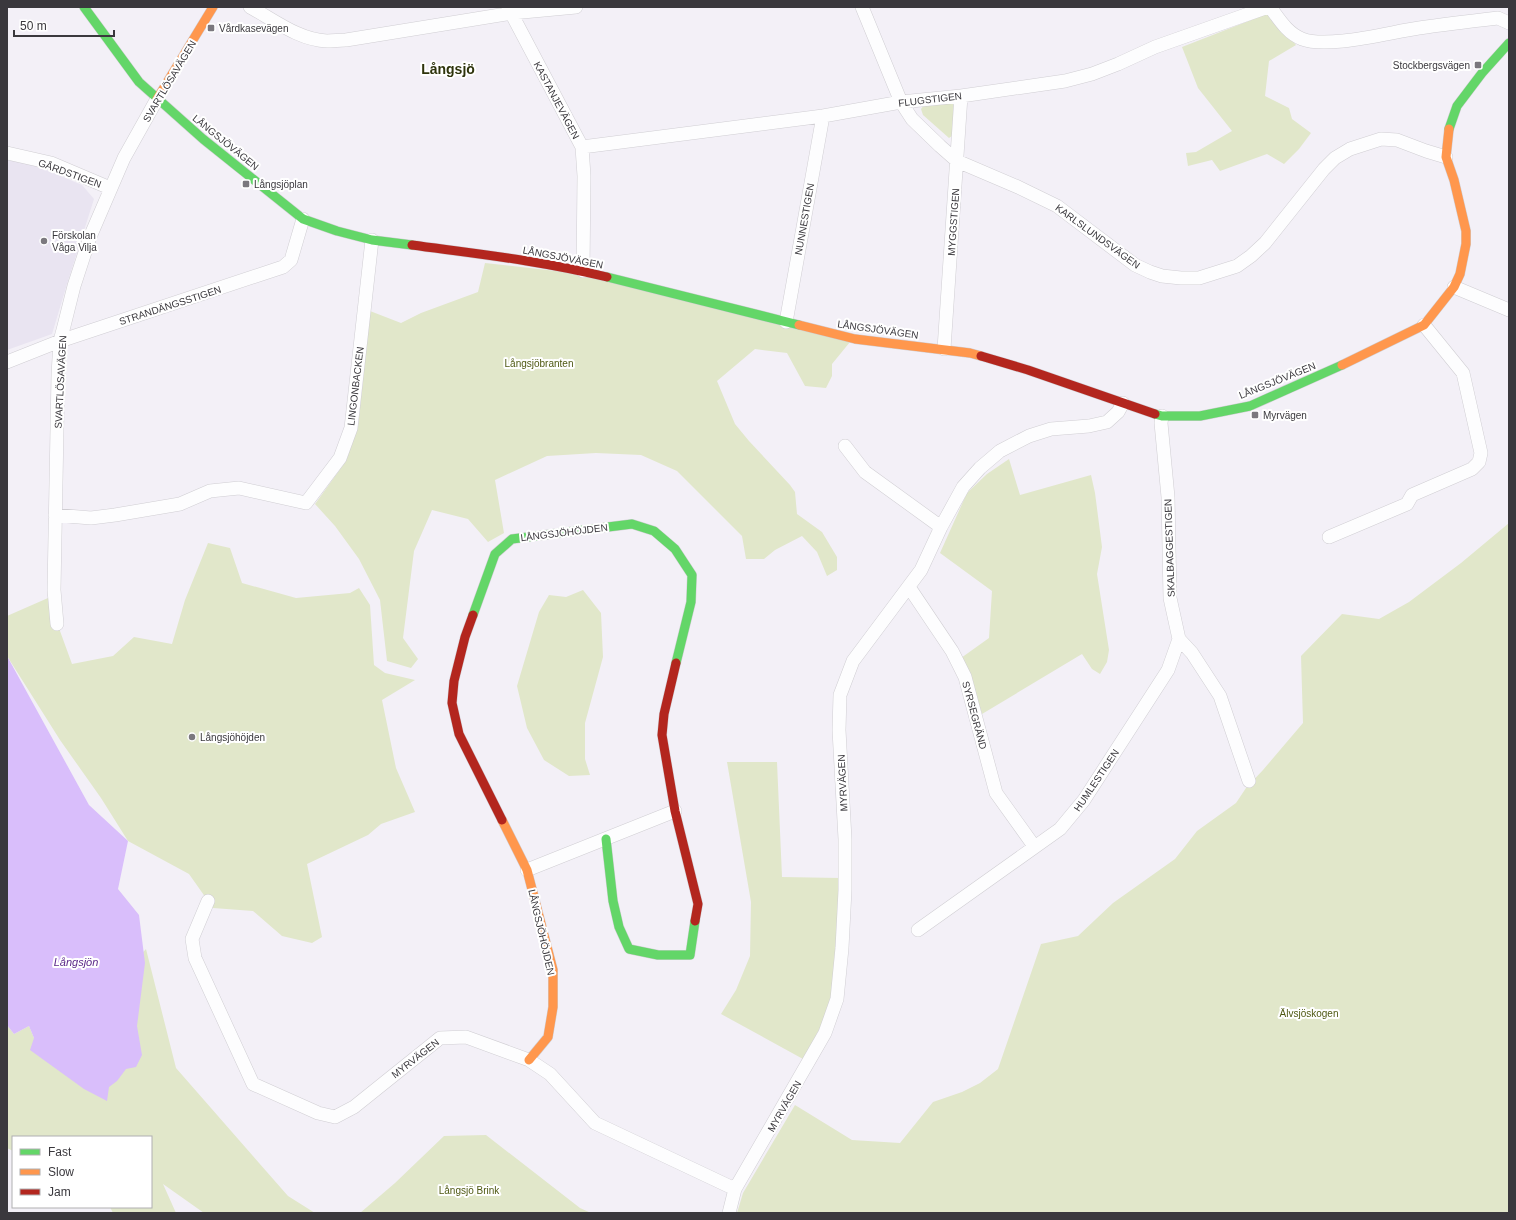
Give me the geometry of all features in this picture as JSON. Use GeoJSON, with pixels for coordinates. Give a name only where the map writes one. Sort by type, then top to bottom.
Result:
{"type":"FeatureCollection","features":[{"type":"Feature","properties":{"kind":"street","name":"LÅNGSJÖVÄGEN"},"geometry":{"type":"LineString","coordinates":[[84,7],[139,82],[203,139],[303,219],[337,231],[372,240],[505,257],[583,271],[855,339],[970,353],[1028,370],[1162,416],[1200,416],[1250,406],[1348,362],[1424,325],[1454,287],[1460,274],[1466,244],[1466,231],[1454,180],[1446,156],[1448,134],[1452,119],[1457,106],[1482,73],[1509,43]]}},
{"type":"Feature","properties":{"kind":"street","name":"SVARTLÖSAVÄGEN"},"geometry":{"type":"LineString","coordinates":[[57,624],[54,590],[60,341],[74,286],[90,237],[110,188],[124,158],[157,99],[213,7]]}},
{"type":"Feature","properties":{"kind":"street"},"geometry":{"type":"LineString","coordinates":[[250,7],[294,32],[314,39],[327,41],[346,40],[510,10],[576,7]]}},
{"type":"Feature","properties":{"kind":"street","name":"KARLSLUNDSVÄGEN"},"geometry":{"type":"LineString","coordinates":[[862,7],[901,102],[912,119],[958,161],[1057,206],[1135,265],[1162,276],[1199,278],[1237,266],[1265,244],[1324,169],[1335,158],[1350,149],[1381,139],[1397,140],[1426,151],[1446,156]]}},
{"type":"Feature","properties":{"kind":"street"},"geometry":{"type":"LineString","coordinates":[[1269,7],[1287,30],[1302,39],[1319,43],[1498,18],[1509,23]]}},
{"type":"Feature","properties":{"kind":"street","name":"FLUGSTIGEN"},"geometry":{"type":"LineString","coordinates":[[582,148],[823,116],[901,102],[961,96],[1065,81],[1092,74],[1155,47],[1269,7]]}},
{"type":"Feature","properties":{"kind":"street","name":"KASTANJEVÄGEN"},"geometry":{"type":"LineString","coordinates":[[510,10],[582,148],[584,176],[583,271]]}},
{"type":"Feature","properties":{"kind":"street","name":"MYGGSTIGEN"},"geometry":{"type":"LineString","coordinates":[[944,349],[958,161],[961,96]]}},
{"type":"Feature","properties":{"kind":"street","name":"NUNNESTIGEN"},"geometry":{"type":"LineString","coordinates":[[786,322],[823,116]]}},
{"type":"Feature","properties":{"kind":"street","name":"GÅRDSTIGEN"},"geometry":{"type":"LineString","coordinates":[[7,153],[51,164],[110,188]]}},
{"type":"Feature","properties":{"kind":"street","name":"STRANDÄNGSSTIGEN"},"geometry":{"type":"LineString","coordinates":[[7,362],[60,341],[282,267],[291,260],[303,219]]}},
{"type":"Feature","properties":{"kind":"street","name":"LINGONBACKEN"},"geometry":{"type":"LineString","coordinates":[[55,515],[91,518],[115,515],[180,504],[210,491],[239,488],[306,503],[340,458],[351,428],[372,240]]}},
{"type":"Feature","properties":{"kind":"street"},"geometry":{"type":"LineString","coordinates":[[1454,287],[1509,310]]}},
{"type":"Feature","properties":{"kind":"street"},"geometry":{"type":"LineString","coordinates":[[1329,537],[1407,504],[1412,495],[1472,469],[1479,462],[1481,453],[1463,372],[1424,325]]}},
{"type":"Feature","properties":{"kind":"street","name":"MYRVÄGEN"},"geometry":{"type":"LineString","coordinates":[[208,901],[192,939],[195,958],[253,1084],[318,1113],[335,1117],[354,1107],[440,1038],[466,1037],[529,1060],[550,1074],[595,1123],[735,1189],[825,1033],[837,999],[842,948],[845,883],[845,840],[839,730],[840,695],[853,661],[921,570],[941,527],[963,488],[980,468],[1000,451],[1029,436],[1051,429],[1089,426],[1107,422],[1118,412],[1123,403]]}},
{"type":"Feature","properties":{"kind":"street","name":"SKALBAGGESTIGEN"},"geometry":{"type":"LineString","coordinates":[[1162,416],[1161,423],[1168,497],[1170,598],[1179,639],[1192,654],[1220,696],[1249,781]]}},
{"type":"Feature","properties":{"kind":"street"},"geometry":{"type":"LineString","coordinates":[[845,446],[865,472],[941,527]]}},
{"type":"Feature","properties":{"kind":"street","name":"LÅNGSJÖHÖJDEN"},"geometry":{"type":"LineString","coordinates":[[529,1060],[548,1037],[553,1007],[553,970],[527,870],[458,734],[452,703],[454,680],[465,637],[488,570],[495,554],[512,539],[632,524],[654,531],[675,549],[692,575],[691,602],[664,714],[662,735],[675,811],[698,904],[690,955],[658,955],[629,949],[619,927],[606,839]]}},
{"type":"Feature","properties":{"kind":"street","name":"SYRSEGRÄND"},"geometry":{"type":"LineString","coordinates":[[909,587],[952,651],[965,677],[996,793],[1034,846]]}},
{"type":"Feature","properties":{"kind":"street","name":"HUMLESTIGEN"},"geometry":{"type":"LineString","coordinates":[[918,930],[1034,846],[1060,829],[1084,800],[1168,670],[1179,639]]}},
{"type":"Feature","properties":{"kind":"street"},"geometry":{"type":"LineString","coordinates":[[527,870],[675,811]]}},
{"type":"Feature","properties":{"kind":"street"},"geometry":{"type":"LineString","coordinates":[[729,1213],[735,1189]]}},
{"type":"Feature","properties":{"kind":"shaded area","name":"Förskolan Våga Vilja"},"geometry":{"type":"Polygon","coordinates":[[[7,160],[30,163],[82,185],[94,199],[52,334],[7,350],[7,160]]]}},
{"type":"Feature","properties":{"kind":"green space"},"geometry":{"type":"Polygon","coordinates":[[[1269,13],[1296,45],[1269,61],[1265,96],[1289,108],[1292,119],[1311,133],[1299,149],[1284,164],[1267,154],[1220,171],[1212,160],[1188,166],[1186,153],[1196,152],[1232,131],[1198,88],[1182,47],[1269,13]]]}},
{"type":"Feature","properties":{"kind":"green space"},"geometry":{"type":"Polygon","coordinates":[[[952,103],[956,108],[955,134],[949,138],[923,115],[921,109],[924,105],[952,103]]]}},
{"type":"Feature","properties":{"kind":"green space","name":"Långsjöbranten"},"geometry":{"type":"Polygon","coordinates":[[[485,263],[582,274],[850,342],[832,364],[832,376],[826,388],[805,386],[787,353],[755,349],[717,381],[735,424],[795,492],[797,514],[822,532],[837,557],[837,570],[827,576],[817,552],[802,536],[775,550],[764,559],[746,559],[742,536],[677,471],[641,455],[596,453],[547,456],[495,480],[504,533],[488,542],[468,519],[432,510],[414,551],[403,638],[418,659],[411,668],[387,661],[380,600],[359,559],[335,526],[315,504],[346,461],[358,427],[370,311],[401,323],[421,313],[478,292],[485,263]]]}},
{"type":"Feature","properties":{"kind":"green space"},"geometry":{"type":"Polygon","coordinates":[[[1009,459],[1020,495],[1091,475],[1095,493],[1102,547],[1097,574],[1109,650],[1107,662],[1100,674],[1092,669],[1082,654],[982,714],[969,672],[961,658],[989,638],[992,591],[940,553],[967,493],[987,474],[1009,459]]]}},
{"type":"Feature","properties":{"kind":"green space","name":"Älvsjöskogen"},"geometry":{"type":"Polygon","coordinates":[[[1509,523],[1509,1213],[737,1213],[743,1193],[795,1105],[852,1140],[900,1143],[933,1102],[962,1092],[980,1083],[998,1069],[1041,944],[1078,936],[1113,903],[1175,859],[1197,831],[1236,803],[1246,788],[1303,723],[1301,656],[1342,614],[1379,619],[1409,602],[1461,563],[1509,523]]]}},
{"type":"Feature","properties":{"kind":"green space"},"geometry":{"type":"Polygon","coordinates":[[[208,543],[230,548],[242,583],[296,598],[350,593],[359,588],[370,605],[374,665],[385,673],[415,680],[382,700],[396,768],[415,812],[381,824],[368,835],[307,864],[322,937],[312,943],[282,936],[253,911],[213,908],[189,874],[128,841],[101,798],[60,740],[7,656],[7,616],[48,598],[72,664],[113,656],[134,637],[172,644],[185,600],[208,543]]]}},
{"type":"Feature","properties":{"kind":"green space"},"geometry":{"type":"Polygon","coordinates":[[[583,590],[601,613],[603,657],[585,723],[585,759],[590,775],[569,776],[544,760],[527,728],[517,686],[539,612],[549,595],[566,597],[583,590]]]}},
{"type":"Feature","properties":{"kind":"green space"},"geometry":{"type":"Polygon","coordinates":[[[727,762],[777,762],[782,877],[840,878],[836,968],[831,998],[823,1022],[803,1059],[721,1014],[736,990],[750,956],[751,902],[727,762]]]}},
{"type":"Feature","properties":{"kind":"green space"},"geometry":{"type":"Polygon","coordinates":[[[146,949],[176,1068],[288,1196],[315,1213],[204,1213],[163,1184],[176,1213],[113,1213],[110,1208],[152,1208],[152,1136],[12,1136],[12,1150],[7,1148],[7,1025],[14,1034],[29,1026],[34,1038],[85,1015],[146,949]]]}},
{"type":"Feature","properties":{"kind":"green space","name":"Långsjö Brink"},"geometry":{"type":"Polygon","coordinates":[[[486,1135],[580,1208],[591,1213],[360,1213],[395,1183],[444,1136],[486,1135]]]}},
{"type":"Feature","properties":{"kind":"water","name":"Långsjön"},"geometry":{"type":"Polygon","coordinates":[[[7,656],[89,805],[128,841],[118,889],[139,915],[145,963],[137,1026],[142,1055],[136,1067],[126,1069],[117,1081],[109,1087],[107,1101],[84,1089],[30,1050],[34,1038],[29,1026],[14,1034],[7,1025],[7,656]]]}},
{"type":"Feature","properties":{"kind":"traffic: fast"},"geometry":{"type":"LineString","coordinates":[[84,7],[139,82],[203,139],[303,219],[337,231],[372,240],[412,245]]}},
{"type":"Feature","properties":{"kind":"traffic: fast"},"geometry":{"type":"LineString","coordinates":[[1449,129],[1457,106],[1482,73],[1509,43]]}},
{"type":"Feature","properties":{"kind":"traffic: fast"},"geometry":{"type":"LineString","coordinates":[[607,277],[799,325]]}},
{"type":"Feature","properties":{"kind":"traffic: fast"},"geometry":{"type":"LineString","coordinates":[[1155,414],[1162,416],[1200,416],[1250,406],[1342,365]]}},
{"type":"Feature","properties":{"kind":"traffic: fast"},"geometry":{"type":"LineString","coordinates":[[473,615],[495,554],[512,539],[632,524],[654,531],[675,549],[692,575],[691,602],[676,663]]}},
{"type":"Feature","properties":{"kind":"traffic: fast"},"geometry":{"type":"LineString","coordinates":[[606,839],[613,901],[619,927],[629,949],[658,955],[690,955],[695,921]]}},
{"type":"Feature","properties":{"kind":"traffic: slow"},"geometry":{"type":"LineString","coordinates":[[157,99],[213,7]]}},
{"type":"Feature","properties":{"kind":"traffic: slow"},"geometry":{"type":"LineString","coordinates":[[1342,365],[1424,325],[1454,287],[1460,274],[1466,244],[1466,231],[1454,180],[1446,157],[1449,129]]}},
{"type":"Feature","properties":{"kind":"traffic: slow"},"geometry":{"type":"LineString","coordinates":[[799,325],[855,339],[970,353],[981,356]]}},
{"type":"Feature","properties":{"kind":"traffic: slow"},"geometry":{"type":"LineString","coordinates":[[502,820],[527,870],[553,970],[553,1007],[548,1037],[529,1060]]}},
{"type":"Feature","properties":{"kind":"traffic: jam"},"geometry":{"type":"LineString","coordinates":[[412,245],[535,262],[607,277]]}},
{"type":"Feature","properties":{"kind":"traffic: jam"},"geometry":{"type":"LineString","coordinates":[[981,356],[1028,370],[1155,414]]}},
{"type":"Feature","properties":{"kind":"traffic: jam"},"geometry":{"type":"LineString","coordinates":[[473,615],[465,637],[454,681],[452,703],[459,734],[502,820]]}},
{"type":"Feature","properties":{"kind":"traffic: jam"},"geometry":{"type":"LineString","coordinates":[[676,663],[664,714],[662,735],[675,811],[698,904],[695,921]]}},
{"type":"Feature","properties":{"kind":"place","name":"Vårdkasevägen"},"geometry":{"type":"Point","coordinates":[211,28]}},
{"type":"Feature","properties":{"kind":"place","name":"Stockbergsvägen"},"geometry":{"type":"Point","coordinates":[1478,65]}},
{"type":"Feature","properties":{"kind":"place","name":"Långsjöplan"},"geometry":{"type":"Point","coordinates":[246,184]}},
{"type":"Feature","properties":{"kind":"place","name":"Förskolan Våga Vilja"},"geometry":{"type":"Point","coordinates":[44,241]}},
{"type":"Feature","properties":{"kind":"place","name":"Myrvägen"},"geometry":{"type":"Point","coordinates":[1255,415]}},
{"type":"Feature","properties":{"kind":"place","name":"Långsjöhöjden"},"geometry":{"type":"Point","coordinates":[192,737]}},
{"type":"Feature","properties":{"kind":"district","name":"Långsjö"},"geometry":{"type":"Point","coordinates":[448,69]}}]}
